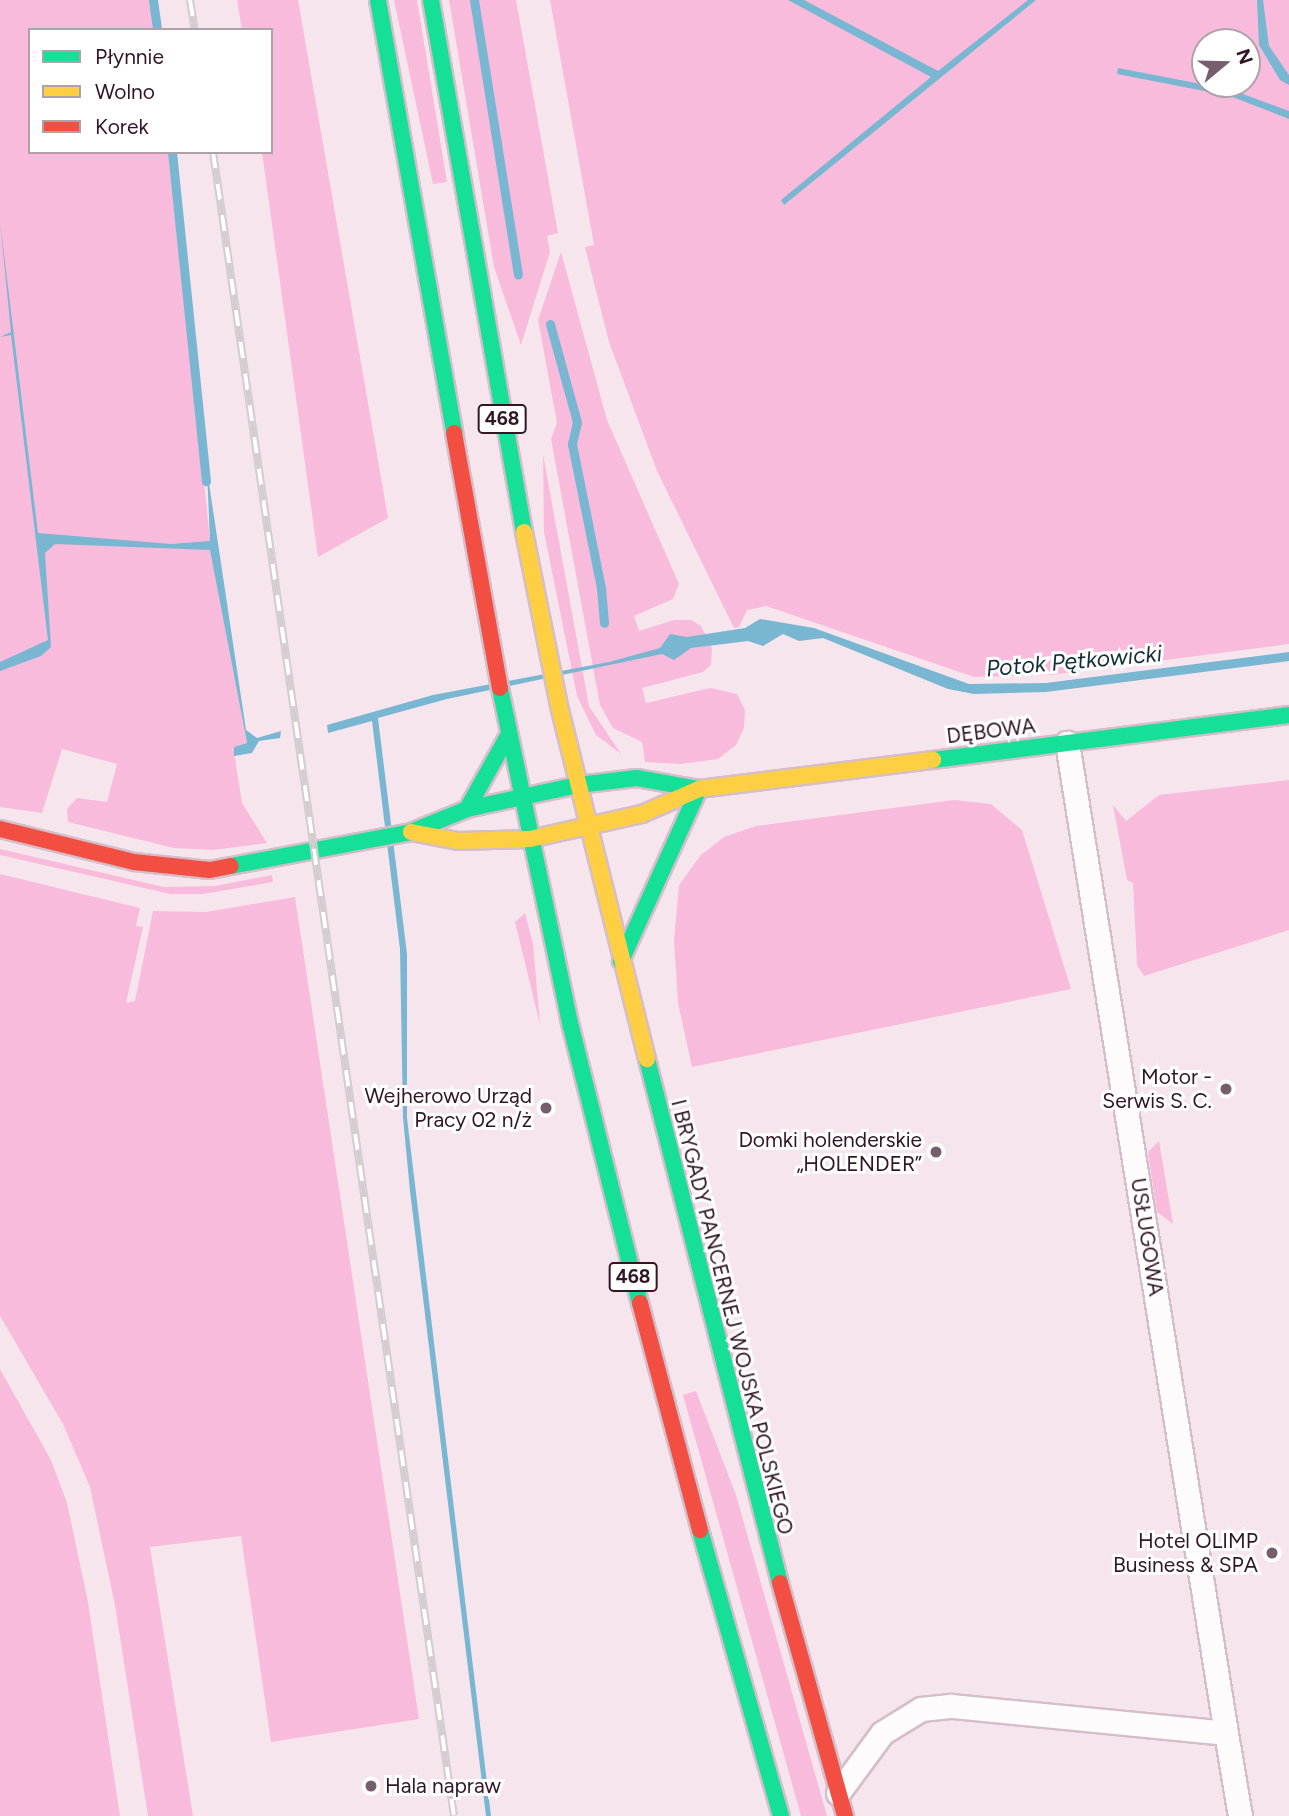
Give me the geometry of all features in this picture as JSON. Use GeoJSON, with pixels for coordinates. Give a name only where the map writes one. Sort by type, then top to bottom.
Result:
{"type":"FeatureCollection","features":[{"type":"Feature","properties":{"kind":"main road","name":"468"},"geometry":{"type":"LineString","coordinates":[[379,0],[508,736],[571,1027],[676,1447],[781,1816]]}},
{"type":"Feature","properties":{"kind":"main road","name":"I BRYGADY PANCERNEJ WOJSKA POLSKIEGO"},"geometry":{"type":"LineString","coordinates":[[431,0],[508,451],[578,785],[761,1517],[845,1816]]}},
{"type":"Feature","properties":{"kind":"main road","name":"DĘBOWA"},"geometry":{"type":"LineString","coordinates":[[588,825],[642,814],[699,789],[1289,715]]}},
{"type":"Feature","properties":{"kind":"main road"},"geometry":{"type":"LineString","coordinates":[[467,810],[508,736]]}},
{"type":"Feature","properties":{"kind":"main road","name":"DĘBOWA"},"geometry":{"type":"LineString","coordinates":[[578,785],[637,778],[699,789]]}},
{"type":"Feature","properties":{"kind":"main road"},"geometry":{"type":"LineString","coordinates":[[0,829],[134,862],[210,870],[411,832],[467,810],[578,785]]}},
{"type":"Feature","properties":{"kind":"main road"},"geometry":{"type":"LineString","coordinates":[[621,961],[699,789]]}},
{"type":"Feature","properties":{"kind":"main road"},"geometry":{"type":"LineString","coordinates":[[411,832],[458,841],[530,839],[588,825]]}},
{"type":"Feature","properties":{"kind":"street","name":"USŁUGOWA"},"geometry":{"type":"LineString","coordinates":[[1067,743],[1240,1816]]}},
{"type":"Feature","properties":{"kind":"street"},"geometry":{"type":"LineString","coordinates":[[838,1793],[895,1722],[922,1709],[952,1706],[1226,1732]]}},
{"type":"Feature","properties":{"kind":"shaded area"},"geometry":{"type":"Polygon","coordinates":[[[0,0],[157,0],[159,28],[28,28],[28,154],[168,154],[212,557],[247,744],[234,747],[234,752],[242,803],[267,843],[213,850],[174,848],[68,822],[67,809],[77,798],[107,802],[117,764],[62,749],[42,813],[0,807],[0,0]]]}},
{"type":"Feature","properties":{"kind":"shaded area"},"geometry":{"type":"Polygon","coordinates":[[[237,0],[298,0],[388,518],[318,557],[262,154],[273,154],[273,28],[242,28],[237,0]]]}},
{"type":"Feature","properties":{"kind":"shaded area"},"geometry":{"type":"Polygon","coordinates":[[[394,0],[417,0],[447,182],[433,184],[394,0]]]}},
{"type":"Feature","properties":{"kind":"shaded area"},"geometry":{"type":"Polygon","coordinates":[[[449,0],[516,0],[558,233],[547,236],[550,252],[521,345],[494,267],[449,0]]]}},
{"type":"Feature","properties":{"kind":"shaded area"},"geometry":{"type":"Polygon","coordinates":[[[550,0],[1289,0],[1289,644],[1050,675],[974,677],[766,606],[747,610],[739,627],[734,628],[657,471],[609,342],[585,247],[594,245],[550,0]]]}},
{"type":"Feature","properties":{"kind":"shaded area"},"geometry":{"type":"Polygon","coordinates":[[[561,252],[607,420],[679,584],[673,599],[634,616],[639,631],[674,620],[691,620],[701,626],[712,648],[711,665],[703,672],[642,688],[646,703],[710,688],[737,694],[745,710],[744,728],[736,745],[718,759],[681,764],[645,762],[642,742],[613,728],[600,705],[551,439],[557,423],[538,320],[561,252]]]}},
{"type":"Feature","properties":{"kind":"shaded area"},"geometry":{"type":"Polygon","coordinates":[[[543,454],[589,706],[621,754],[596,735],[577,696],[544,532],[543,454]]]}},
{"type":"Feature","properties":{"kind":"shaded area"},"geometry":{"type":"Polygon","coordinates":[[[1289,780],[1289,930],[1144,976],[1137,965],[1133,883],[1127,880],[1113,805],[1126,821],[1159,795],[1289,780]]]}},
{"type":"Feature","properties":{"kind":"shaded area"},"geometry":{"type":"Polygon","coordinates":[[[954,800],[991,804],[1022,830],[1071,989],[692,1067],[678,1003],[674,940],[679,885],[701,855],[724,837],[756,826],[954,800]]]}},
{"type":"Feature","properties":{"kind":"shaded area"},"geometry":{"type":"Polygon","coordinates":[[[0,849],[164,887],[215,886],[272,875],[273,882],[203,894],[170,894],[0,855],[0,849]]]}},
{"type":"Feature","properties":{"kind":"shaded area"},"geometry":{"type":"Polygon","coordinates":[[[0,874],[140,908],[136,926],[143,927],[126,1003],[135,1001],[153,911],[206,912],[295,897],[419,1719],[271,1742],[241,1536],[150,1547],[193,1816],[148,1816],[115,1605],[90,1487],[63,1424],[0,1316],[0,874]]]}},
{"type":"Feature","properties":{"kind":"shaded area"},"geometry":{"type":"Polygon","coordinates":[[[525,913],[533,944],[540,1024],[515,922],[525,913]]]}},
{"type":"Feature","properties":{"kind":"shaded area"},"geometry":{"type":"Polygon","coordinates":[[[1159,1141],[1173,1224],[1157,1212],[1148,1152],[1159,1141]]]}},
{"type":"Feature","properties":{"kind":"shaded area"},"geometry":{"type":"Polygon","coordinates":[[[0,1369],[51,1460],[67,1503],[88,1602],[120,1816],[0,1816],[0,1369]]]}},
{"type":"Feature","properties":{"kind":"shaded area"},"geometry":{"type":"Polygon","coordinates":[[[696,1391],[736,1495],[827,1816],[801,1816],[683,1395],[696,1391]]]}},
{"type":"Feature","properties":{"kind":"water"},"geometry":{"type":"Polygon","coordinates":[[[788,0],[804,0],[938,71],[1028,0],[1036,0],[784,205],[781,200],[931,77],[788,0]]]}},
{"type":"Feature","properties":{"kind":"water"},"geometry":{"type":"Polygon","coordinates":[[[1257,0],[1263,0],[1269,46],[1289,75],[1289,85],[1280,80],[1261,48],[1261,28],[1258,28],[1257,0]]]}},
{"type":"Feature","properties":{"kind":"water"},"geometry":{"type":"Polygon","coordinates":[[[1118,68],[1191,82],[1191,88],[1117,74],[1118,68]]]}},
{"type":"Feature","properties":{"kind":"water"},"geometry":{"type":"Polygon","coordinates":[[[1235,98],[1254,98],[1289,111],[1289,119],[1235,98]]]}},
{"type":"Feature","properties":{"kind":"water"},"geometry":{"type":"Polygon","coordinates":[[[0,221],[38,533],[171,544],[210,541],[207,470],[246,730],[257,738],[281,731],[280,738],[259,741],[252,753],[234,756],[234,747],[247,743],[210,550],[55,544],[45,553],[51,647],[41,656],[0,671],[0,662],[48,640],[11,335],[0,337],[11,332],[0,221]]]}},
{"type":"Feature","properties":{"kind":"water"},"geometry":{"type":"Polygon","coordinates":[[[760,619],[814,628],[969,684],[1046,683],[1289,652],[1289,661],[1046,692],[974,694],[948,689],[823,638],[799,641],[783,634],[763,646],[748,641],[691,648],[674,660],[662,654],[447,699],[378,718],[407,954],[407,1118],[491,1816],[486,1816],[410,1191],[403,1118],[400,949],[372,721],[328,733],[327,725],[433,695],[609,662],[660,648],[670,634],[687,637],[745,628],[760,619]]]}},
{"type":"Feature","properties":{"kind":"waterway"},"geometry":{"type":"LineString","coordinates":[[153,0],[157,28]]}},
{"type":"Feature","properties":{"kind":"waterway"},"geometry":{"type":"LineString","coordinates":[[474,0],[518,274]]}},
{"type":"Feature","properties":{"kind":"waterway"},"geometry":{"type":"LineString","coordinates":[[172,154],[206,481]]}},
{"type":"Feature","properties":{"kind":"waterway"},"geometry":{"type":"LineString","coordinates":[[550,324],[577,422],[572,444],[601,588],[604,623]]}},
{"type":"Feature","properties":{"kind":"railway"},"geometry":{"type":"LineString","coordinates":[[190,0],[195,28]]}},
{"type":"Feature","properties":{"kind":"railway"},"geometry":{"type":"LineString","coordinates":[[213,154],[454,1816]]}},
{"type":"Feature","properties":{"kind":"traffic: fast"},"geometry":{"type":"LineString","coordinates":[[378,0],[454,433]]}},
{"type":"Feature","properties":{"kind":"traffic: fast"},"geometry":{"type":"LineString","coordinates":[[431,0],[524,532]]}},
{"type":"Feature","properties":{"kind":"traffic: fast"},"geometry":{"type":"LineString","coordinates":[[500,688],[571,1027],[640,1303]]}},
{"type":"Feature","properties":{"kind":"traffic: fast"},"geometry":{"type":"LineString","coordinates":[[933,760],[1289,715]]}},
{"type":"Feature","properties":{"kind":"traffic: fast"},"geometry":{"type":"LineString","coordinates":[[467,809],[508,736]]}},
{"type":"Feature","properties":{"kind":"traffic: fast"},"geometry":{"type":"LineString","coordinates":[[231,866],[411,832],[467,809],[578,785],[637,778],[699,789]]}},
{"type":"Feature","properties":{"kind":"traffic: fast"},"geometry":{"type":"LineString","coordinates":[[621,961],[699,789]]}},
{"type":"Feature","properties":{"kind":"traffic: fast"},"geometry":{"type":"LineString","coordinates":[[647,1059],[780,1583]]}},
{"type":"Feature","properties":{"kind":"traffic: fast"},"geometry":{"type":"LineString","coordinates":[[700,1530],[781,1816]]}},
{"type":"Feature","properties":{"kind":"traffic: slow"},"geometry":{"type":"LineString","coordinates":[[524,532],[559,706],[647,1059]]}},
{"type":"Feature","properties":{"kind":"traffic: slow"},"geometry":{"type":"LineString","coordinates":[[411,832],[458,841],[530,839],[642,814],[699,789],[933,760]]}},
{"type":"Feature","properties":{"kind":"traffic: jam"},"geometry":{"type":"LineString","coordinates":[[454,433],[500,688]]}},
{"type":"Feature","properties":{"kind":"traffic: jam"},"geometry":{"type":"LineString","coordinates":[[0,829],[134,862],[210,870],[231,866]]}},
{"type":"Feature","properties":{"kind":"traffic: jam"},"geometry":{"type":"LineString","coordinates":[[640,1303],[700,1530]]}},
{"type":"Feature","properties":{"kind":"traffic: jam"},"geometry":{"type":"LineString","coordinates":[[780,1583],[845,1816]]}},
{"type":"Feature","properties":{"kind":"place","name":"Motor - Serwis S. C."},"geometry":{"type":"Point","coordinates":[1226,1089]}},
{"type":"Feature","properties":{"kind":"place","name":"Wejherowo Urząd Pracy 02 n/ż"},"geometry":{"type":"Point","coordinates":[546,1108]}},
{"type":"Feature","properties":{"kind":"place","name":"Domki holenderskie „HOLENDER”"},"geometry":{"type":"Point","coordinates":[936,1152]}},
{"type":"Feature","properties":{"kind":"place","name":"Hotel OLIMP Business & SPA"},"geometry":{"type":"Point","coordinates":[1272,1553]}},
{"type":"Feature","properties":{"kind":"place","name":"Hala napraw"},"geometry":{"type":"Point","coordinates":[371,1786]}},
{"type":"Feature","properties":{"kind":"water label","name":"Potok Pętkowicki"},"geometry":{"type":"Point","coordinates":[1074,661]}}]}
